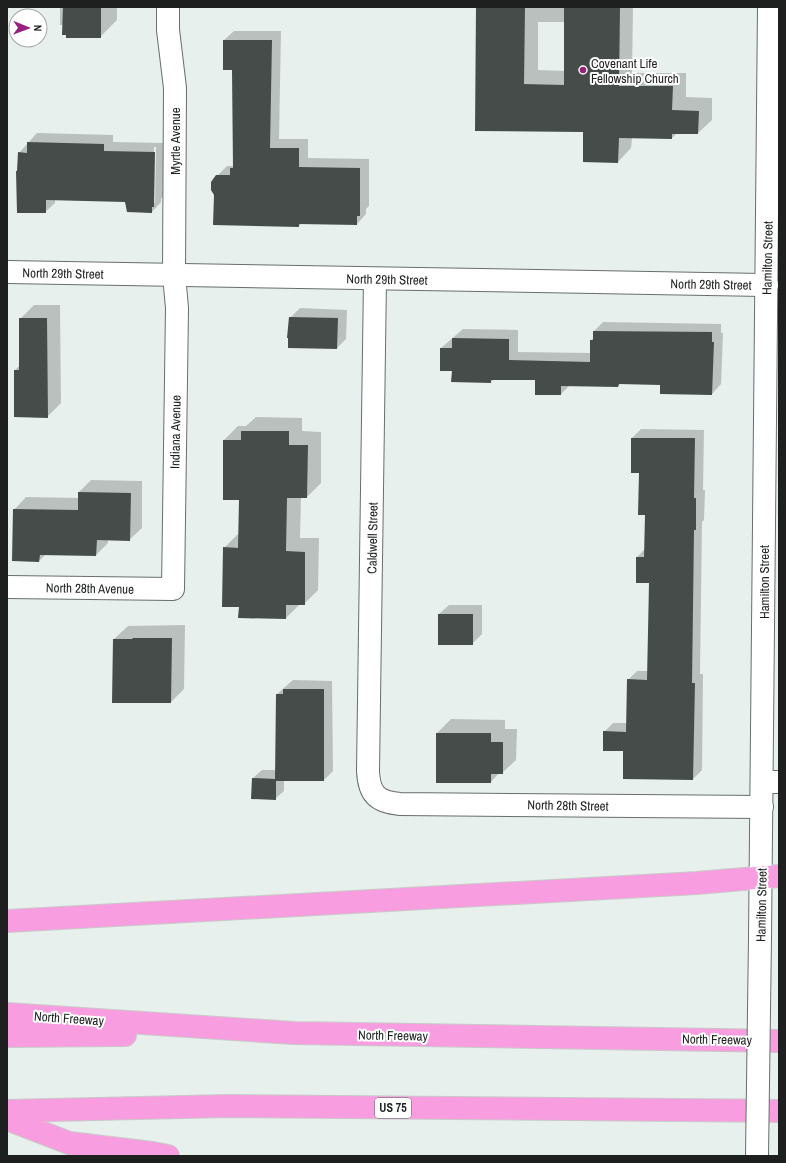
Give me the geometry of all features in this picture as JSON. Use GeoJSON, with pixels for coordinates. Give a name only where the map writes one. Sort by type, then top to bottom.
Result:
{"type":"FeatureCollection","features":[{"type":"Feature","properties":{"kind":"highway"},"geometry":{"type":"LineString","coordinates":[[7,921],[689,883],[770,876]]}},
{"type":"Feature","properties":{"kind":"highway","name":"North Freeway"},"geometry":{"type":"LineString","coordinates":[[7,1014],[294,1033],[779,1041]]}},
{"type":"Feature","properties":{"kind":"highway"},"geometry":{"type":"LineString","coordinates":[[7,1036],[294,1033]]}},
{"type":"Feature","properties":{"kind":"highway","name":"US 75"},"geometry":{"type":"LineString","coordinates":[[7,1111],[236,1106],[779,1111]]}},
{"type":"Feature","properties":{"kind":"highway"},"geometry":{"type":"LineString","coordinates":[[7,1119],[68,1143],[168,1156]]}},
{"type":"Feature","properties":{"kind":"street","name":"Myrtle Avenue"},"geometry":{"type":"LineString","coordinates":[[168,7],[168,30],[175,88],[174,275]]}},
{"type":"Feature","properties":{"kind":"street","name":"Hamilton Street"},"geometry":{"type":"LineString","coordinates":[[757,1156],[760,938],[770,876],[762,807],[771,782],[767,285],[769,7]]}},
{"type":"Feature","properties":{"kind":"street","name":"North 29th Street"},"geometry":{"type":"LineString","coordinates":[[7,272],[767,285]]}},
{"type":"Feature","properties":{"kind":"street","name":"Indiana Avenue"},"geometry":{"type":"LineString","coordinates":[[173,589],[178,308],[174,275]]}},
{"type":"Feature","properties":{"kind":"street","name":"Caldwell Street"},"geometry":{"type":"LineString","coordinates":[[375,278],[368,771],[370,784],[375,796]]}},
{"type":"Feature","properties":{"kind":"street","name":"North 28th Avenue"},"geometry":{"type":"LineString","coordinates":[[7,587],[173,589]]}},
{"type":"Feature","properties":{"kind":"street","name":"North 28th Street"},"geometry":{"type":"LineString","coordinates":[[375,796],[386,802],[400,804],[762,807]]}},
{"type":"Feature","properties":{"kind":"building"},"geometry":{"type":"Polygon","coordinates":[[[63,7],[101,7],[101,38],[66,38],[66,35],[62,35],[63,7]]]}},
{"type":"Feature","properties":{"kind":"building"},"geometry":{"type":"Polygon","coordinates":[[[476,7],[525,7],[524,84],[564,85],[564,7],[620,7],[619,86],[673,86],[672,110],[699,111],[698,134],[672,134],[672,139],[619,138],[618,163],[583,162],[583,132],[475,131],[476,7]]]}},
{"type":"Feature","properties":{"kind":"building"},"geometry":{"type":"Polygon","coordinates":[[[223,40],[272,40],[270,148],[299,148],[299,167],[360,168],[360,216],[357,216],[357,225],[299,224],[299,227],[213,225],[214,195],[211,190],[211,182],[216,175],[230,175],[230,168],[233,168],[232,70],[223,70],[223,40]]]}},
{"type":"Feature","properties":{"kind":"building"},"geometry":{"type":"Polygon","coordinates":[[[27,142],[104,144],[104,151],[155,152],[154,207],[152,207],[152,213],[127,212],[125,202],[46,200],[46,213],[17,213],[16,171],[18,152],[27,153],[27,142]]]}},
{"type":"Feature","properties":{"kind":"building"},"geometry":{"type":"Polygon","coordinates":[[[289,317],[338,318],[337,349],[288,348],[287,338],[289,317]]]}},
{"type":"Feature","properties":{"kind":"building"},"geometry":{"type":"Polygon","coordinates":[[[19,318],[47,318],[48,418],[14,417],[14,370],[19,370],[19,318]]]}},
{"type":"Feature","properties":{"kind":"building"},"geometry":{"type":"Polygon","coordinates":[[[593,331],[712,332],[712,342],[714,342],[712,395],[660,394],[660,385],[619,384],[618,387],[561,386],[561,395],[535,395],[535,380],[491,380],[491,383],[451,382],[452,371],[440,371],[440,348],[452,348],[452,338],[509,339],[509,360],[590,362],[590,340],[593,340],[593,331]]]}},
{"type":"Feature","properties":{"kind":"building"},"geometry":{"type":"Polygon","coordinates":[[[241,431],[289,431],[289,445],[308,445],[307,498],[287,498],[286,551],[305,552],[305,605],[286,605],[286,619],[238,618],[239,607],[222,607],[223,547],[238,548],[239,500],[223,500],[223,440],[241,440],[241,431]]]}},
{"type":"Feature","properties":{"kind":"building"},"geometry":{"type":"Polygon","coordinates":[[[631,438],[695,438],[694,498],[696,498],[696,530],[694,530],[692,683],[695,683],[693,780],[623,779],[623,751],[603,751],[603,731],[626,732],[627,679],[647,680],[649,583],[636,583],[636,557],[644,557],[645,515],[638,515],[639,473],[631,473],[631,438]]]}},
{"type":"Feature","properties":{"kind":"building"},"geometry":{"type":"Polygon","coordinates":[[[78,492],[131,493],[130,541],[97,540],[96,556],[40,555],[39,562],[12,561],[13,509],[78,510],[78,492]]]}},
{"type":"Feature","properties":{"kind":"building"},"geometry":{"type":"Polygon","coordinates":[[[438,614],[473,614],[473,645],[438,645],[438,614]]]}},
{"type":"Feature","properties":{"kind":"building"},"geometry":{"type":"Polygon","coordinates":[[[132,638],[172,638],[171,703],[112,703],[113,639],[133,639],[132,638]]]}},
{"type":"Feature","properties":{"kind":"building"},"geometry":{"type":"Polygon","coordinates":[[[283,689],[324,689],[324,781],[276,781],[276,800],[251,799],[252,778],[275,779],[276,694],[283,694],[283,689]]]}},
{"type":"Feature","properties":{"kind":"building"},"geometry":{"type":"Polygon","coordinates":[[[436,733],[491,733],[491,742],[503,742],[503,774],[491,774],[491,783],[436,783],[436,733]]]}},
{"type":"Feature","properties":{"kind":"place","name":"Covenant Life Fellowship Church"},"geometry":{"type":"Point","coordinates":[583,70]}}]}
